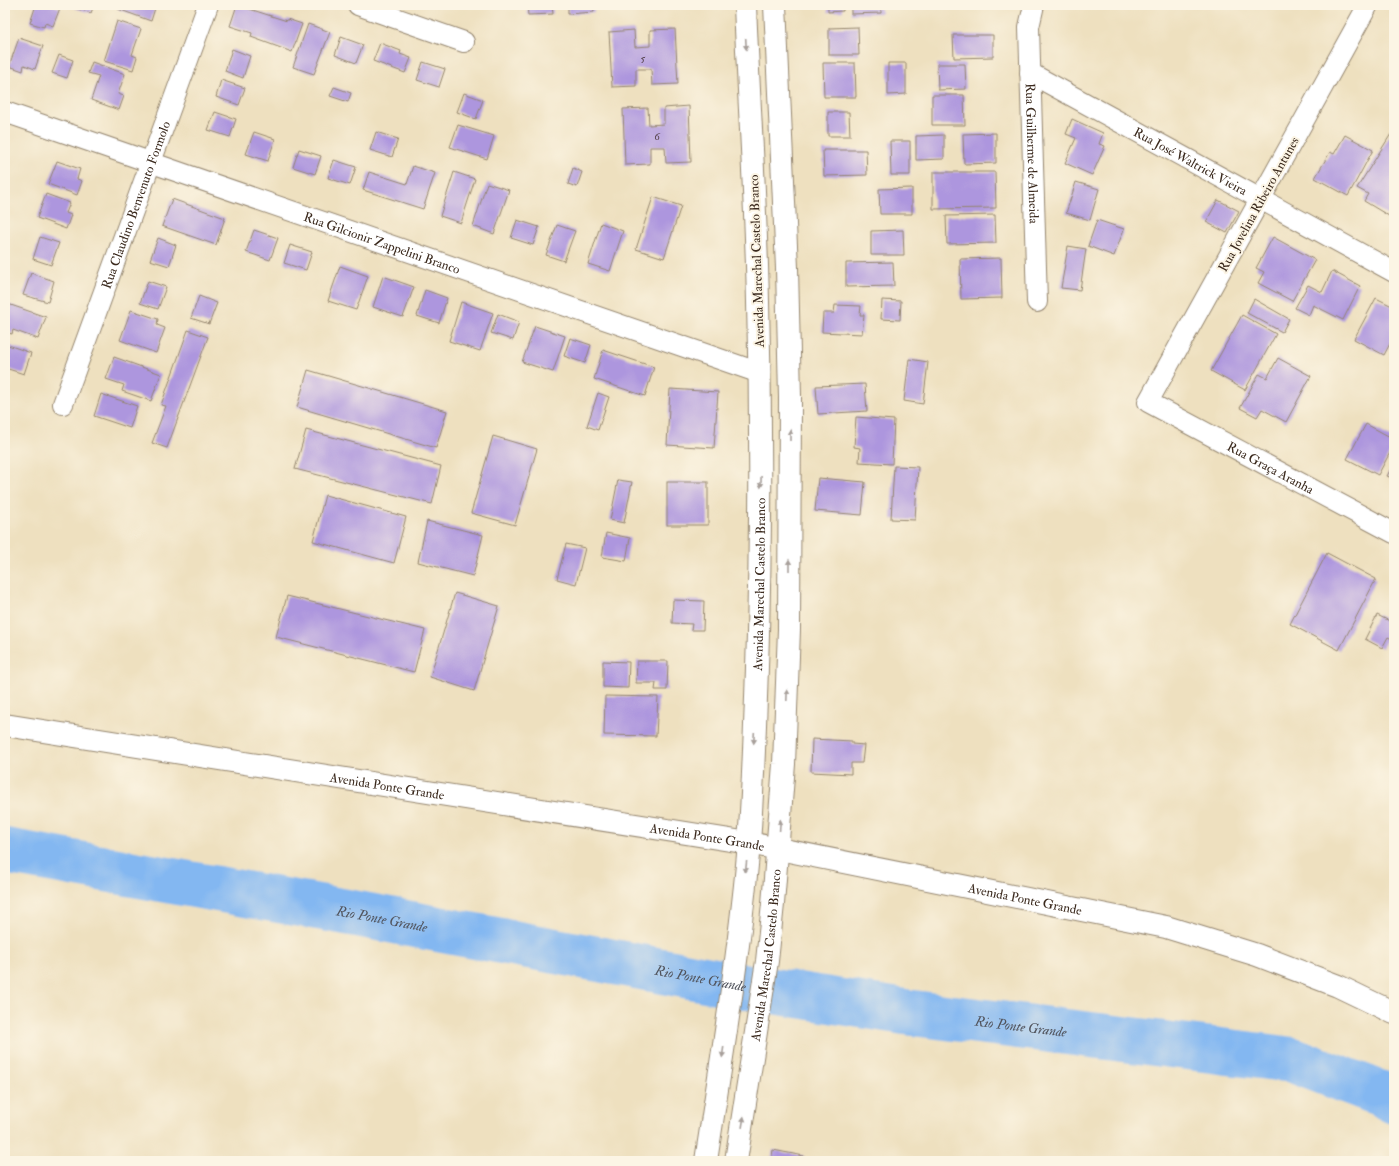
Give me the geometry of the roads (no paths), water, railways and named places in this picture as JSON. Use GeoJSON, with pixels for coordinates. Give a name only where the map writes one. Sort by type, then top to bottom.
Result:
{"type":"FeatureCollection","features":[{"type":"Feature","properties":{"kind":"street","name":"Rua Claudino Benvenuto Formolo"},"geometry":{"type":"LineString","coordinates":[[63,404],[208,5]]}},
{"type":"Feature","properties":{"kind":"street"},"geometry":{"type":"LineString","coordinates":[[358,5],[464,42]]}},
{"type":"Feature","properties":{"kind":"street","name":"Avenida Marechal Castelo Branco"},"geometry":{"type":"LineString","coordinates":[[706,1161],[736,955],[749,843],[756,705],[761,459],[760,373],[758,292],[744,5]]}},
{"type":"Feature","properties":{"kind":"street","name":"Avenida Marechal Castelo Branco"},"geometry":{"type":"LineString","coordinates":[[736,1161],[767,961],[779,848],[789,629],[790,397],[787,268],[775,5]]}},
{"type":"Feature","properties":{"kind":"street","name":"Rua Guilherme de Almeida"},"geometry":{"type":"LineString","coordinates":[[1034,5],[1029,28],[1037,302]]}},
{"type":"Feature","properties":{"kind":"street","name":"Rua Jovelina Ribeiro Antunes"},"geometry":{"type":"LineString","coordinates":[[1148,402],[1368,5]]}},
{"type":"Feature","properties":{"kind":"street","name":"Rua José Waltrick Vieira"},"geometry":{"type":"LineString","coordinates":[[1030,73],[1394,272]]}},
{"type":"Feature","properties":{"kind":"street","name":"Rua Gilcionir Zappelini Branco"},"geometry":{"type":"LineString","coordinates":[[5,112],[760,373]]}},
{"type":"Feature","properties":{"kind":"street"},"geometry":{"type":"LineString","coordinates":[[760,373],[790,397]]}},
{"type":"Feature","properties":{"kind":"street","name":"Rua Graça Aranha"},"geometry":{"type":"LineString","coordinates":[[1148,402],[1394,534]]}},
{"type":"Feature","properties":{"kind":"street","name":"Avenida Ponte Grande"},"geometry":{"type":"LineString","coordinates":[[5,725],[779,848],[1166,927],[1257,955],[1338,986],[1394,1013]]}},
{"type":"Feature","properties":{"kind":"waterway","name":"Rio Ponte Grande"},"geometry":{"type":"LineString","coordinates":[[5,851],[352,913],[748,987],[905,1012],[1293,1060],[1379,1093],[1394,1101]]}}]}
